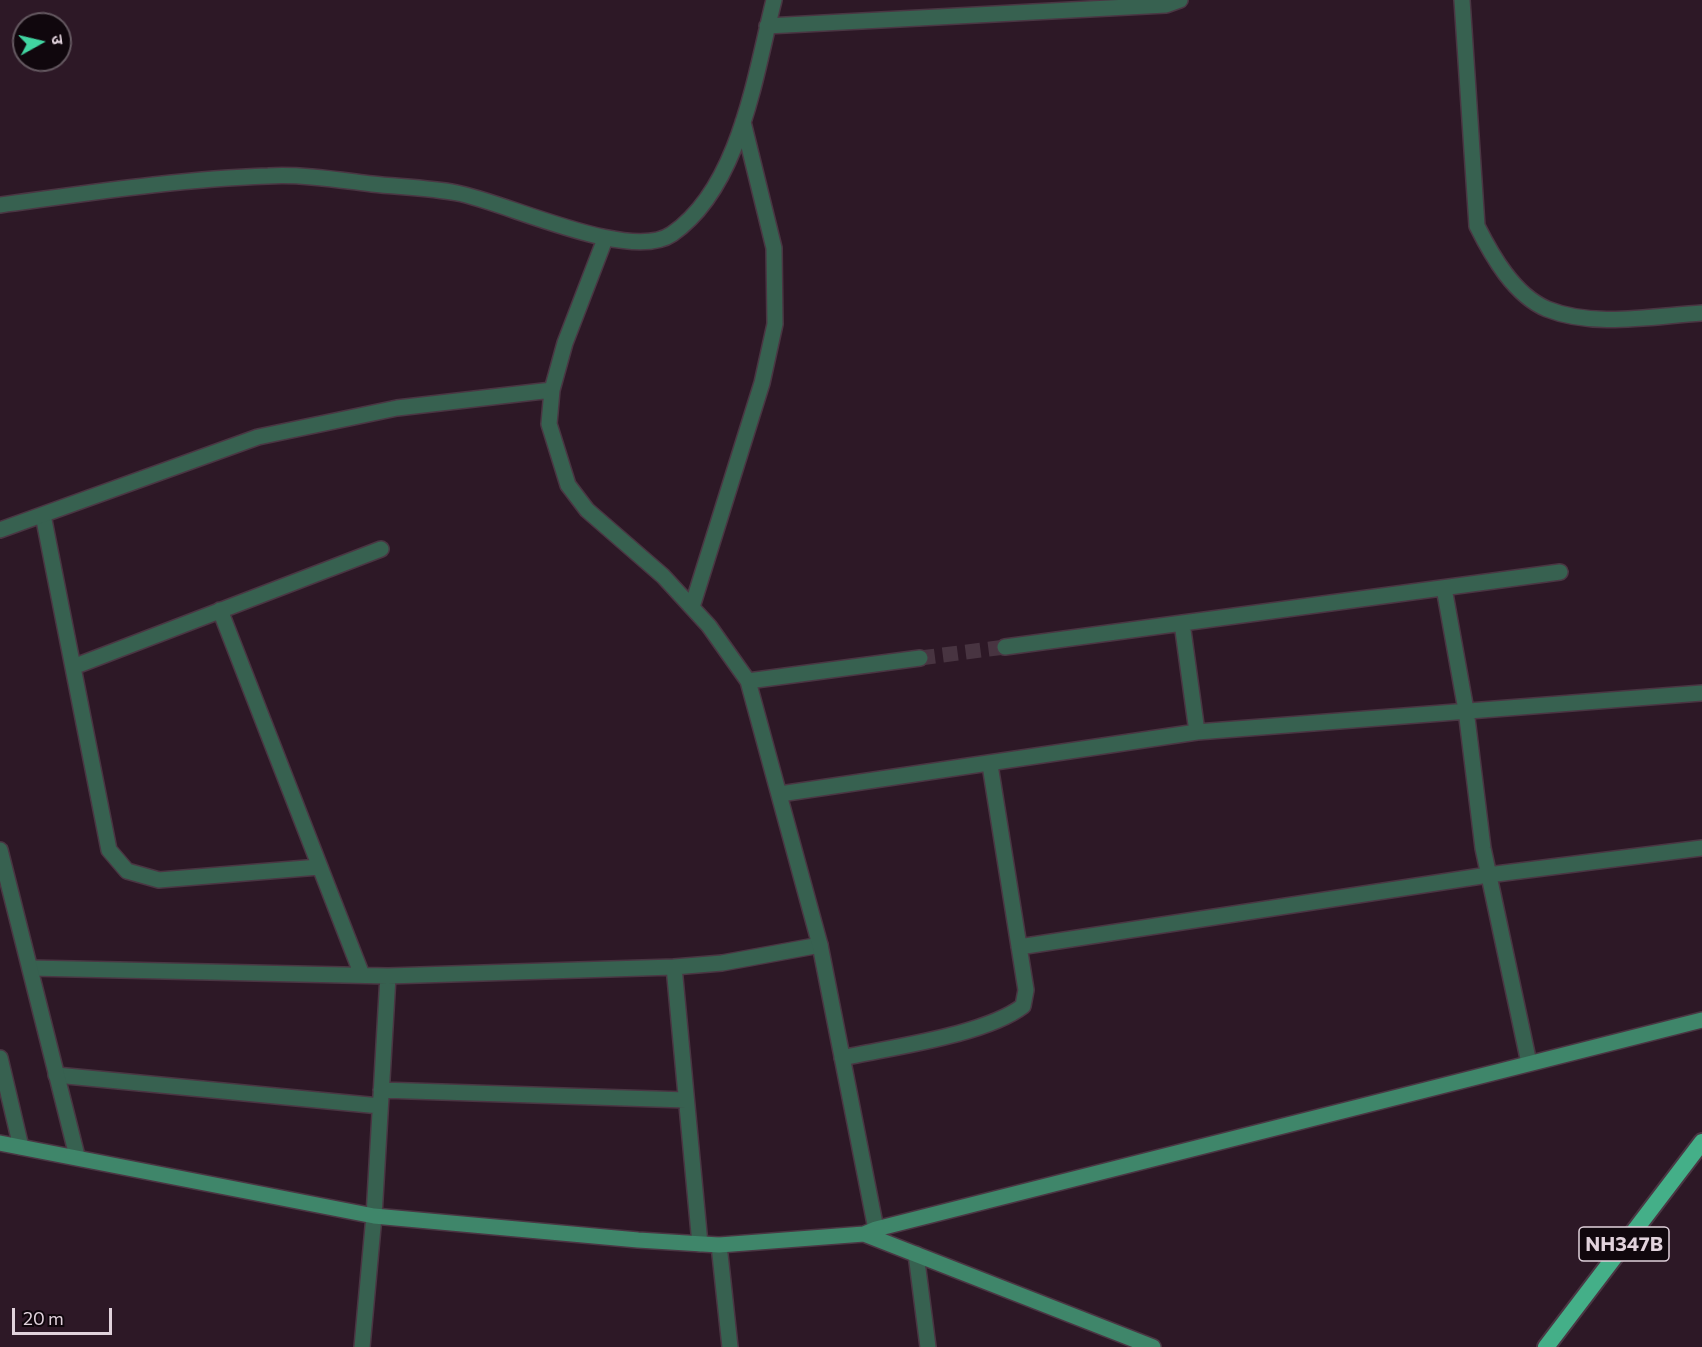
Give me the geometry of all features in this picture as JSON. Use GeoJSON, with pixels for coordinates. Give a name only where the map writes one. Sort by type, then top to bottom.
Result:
{"type":"FeatureCollection","features":[{"type":"Feature","properties":{"kind":"highway","name":"NH347B"},"geometry":{"type":"LineString","coordinates":[[1546,1347],[1702,1142]]}},
{"type":"Feature","properties":{"kind":"main road"},"geometry":{"type":"LineString","coordinates":[[0,1143],[77,1156],[374,1216],[719,1245],[870,1231],[1702,1020]]}},
{"type":"Feature","properties":{"kind":"main road"},"geometry":{"type":"LineString","coordinates":[[870,1231],[916,1254],[1153,1347]]}},
{"type":"Feature","properties":{"kind":"street"},"geometry":{"type":"LineString","coordinates":[[0,205],[138,186],[271,175],[458,193],[605,239],[641,241],[670,236],[697,212],[718,178],[743,122],[774,0]]}},
{"type":"Feature","properties":{"kind":"street"},"geometry":{"type":"LineString","coordinates":[[767,26],[1166,5],[1180,0]]}},
{"type":"Feature","properties":{"kind":"street"},"geometry":{"type":"LineString","coordinates":[[1462,0],[1477,226],[1491,254],[1513,284],[1546,309],[1594,319],[1702,313]]}},
{"type":"Feature","properties":{"kind":"street"},"geometry":{"type":"LineString","coordinates":[[692,607],[762,383],[775,324],[774,248],[743,122]]}},
{"type":"Feature","properties":{"kind":"street"},"geometry":{"type":"LineString","coordinates":[[605,239],[565,343],[552,390],[549,424],[568,485],[587,510],[663,576],[709,626],[747,681],[820,945],[842,1058],[870,1231]]}},
{"type":"Feature","properties":{"kind":"street"},"geometry":{"type":"LineString","coordinates":[[0,530],[258,437],[397,408],[552,390]]}},
{"type":"Feature","properties":{"kind":"street"},"geometry":{"type":"LineString","coordinates":[[43,515],[109,850],[127,871],[159,880],[319,867]]}},
{"type":"Feature","properties":{"kind":"street"},"geometry":{"type":"LineString","coordinates":[[73,667],[381,549]]}},
{"type":"Feature","properties":{"kind":"street"},"geometry":{"type":"LineString","coordinates":[[1005,647],[1560,572]]}},
{"type":"Feature","properties":{"kind":"street"},"geometry":{"type":"LineString","coordinates":[[1444,588],[1466,710],[1488,875],[1529,1064]]}},
{"type":"Feature","properties":{"kind":"street"},"geometry":{"type":"LineString","coordinates":[[220,610],[362,975]]}},
{"type":"Feature","properties":{"kind":"street"},"geometry":{"type":"LineString","coordinates":[[1182,623],[1197,732]]}},
{"type":"Feature","properties":{"kind":"street"},"geometry":{"type":"LineString","coordinates":[[747,681],[920,658]]}},
{"type":"Feature","properties":{"kind":"street"},"geometry":{"type":"LineString","coordinates":[[780,794],[990,765],[1197,732],[1702,693]]}},
{"type":"Feature","properties":{"kind":"street"},"geometry":{"type":"LineString","coordinates":[[842,1058],[978,1028],[1008,1018],[1023,1006],[1026,990],[990,765]]}},
{"type":"Feature","properties":{"kind":"street"},"geometry":{"type":"LineString","coordinates":[[1019,947],[1488,875],[1702,848]]}},
{"type":"Feature","properties":{"kind":"street"},"geometry":{"type":"LineString","coordinates":[[0,850],[77,1156]]}},
{"type":"Feature","properties":{"kind":"street"},"geometry":{"type":"LineString","coordinates":[[30,968],[388,976],[674,967],[722,963],[820,945]]}},
{"type":"Feature","properties":{"kind":"street"},"geometry":{"type":"LineString","coordinates":[[674,967],[700,1244]]}},
{"type":"Feature","properties":{"kind":"street"},"geometry":{"type":"LineString","coordinates":[[362,1347],[374,1216],[388,976]]}},
{"type":"Feature","properties":{"kind":"street"},"geometry":{"type":"LineString","coordinates":[[0,1058],[21,1147]]}},
{"type":"Feature","properties":{"kind":"street"},"geometry":{"type":"LineString","coordinates":[[56,1075],[380,1106]]}},
{"type":"Feature","properties":{"kind":"street"},"geometry":{"type":"LineString","coordinates":[[381,1090],[686,1100]]}},
{"type":"Feature","properties":{"kind":"street"},"geometry":{"type":"LineString","coordinates":[[719,1245],[730,1347]]}},
{"type":"Feature","properties":{"kind":"street"},"geometry":{"type":"LineString","coordinates":[[916,1254],[928,1347]]}},
{"type":"Feature","properties":{"kind":"tunnel"},"geometry":{"type":"LineString","coordinates":[[920,658],[1005,647]]}}]}
